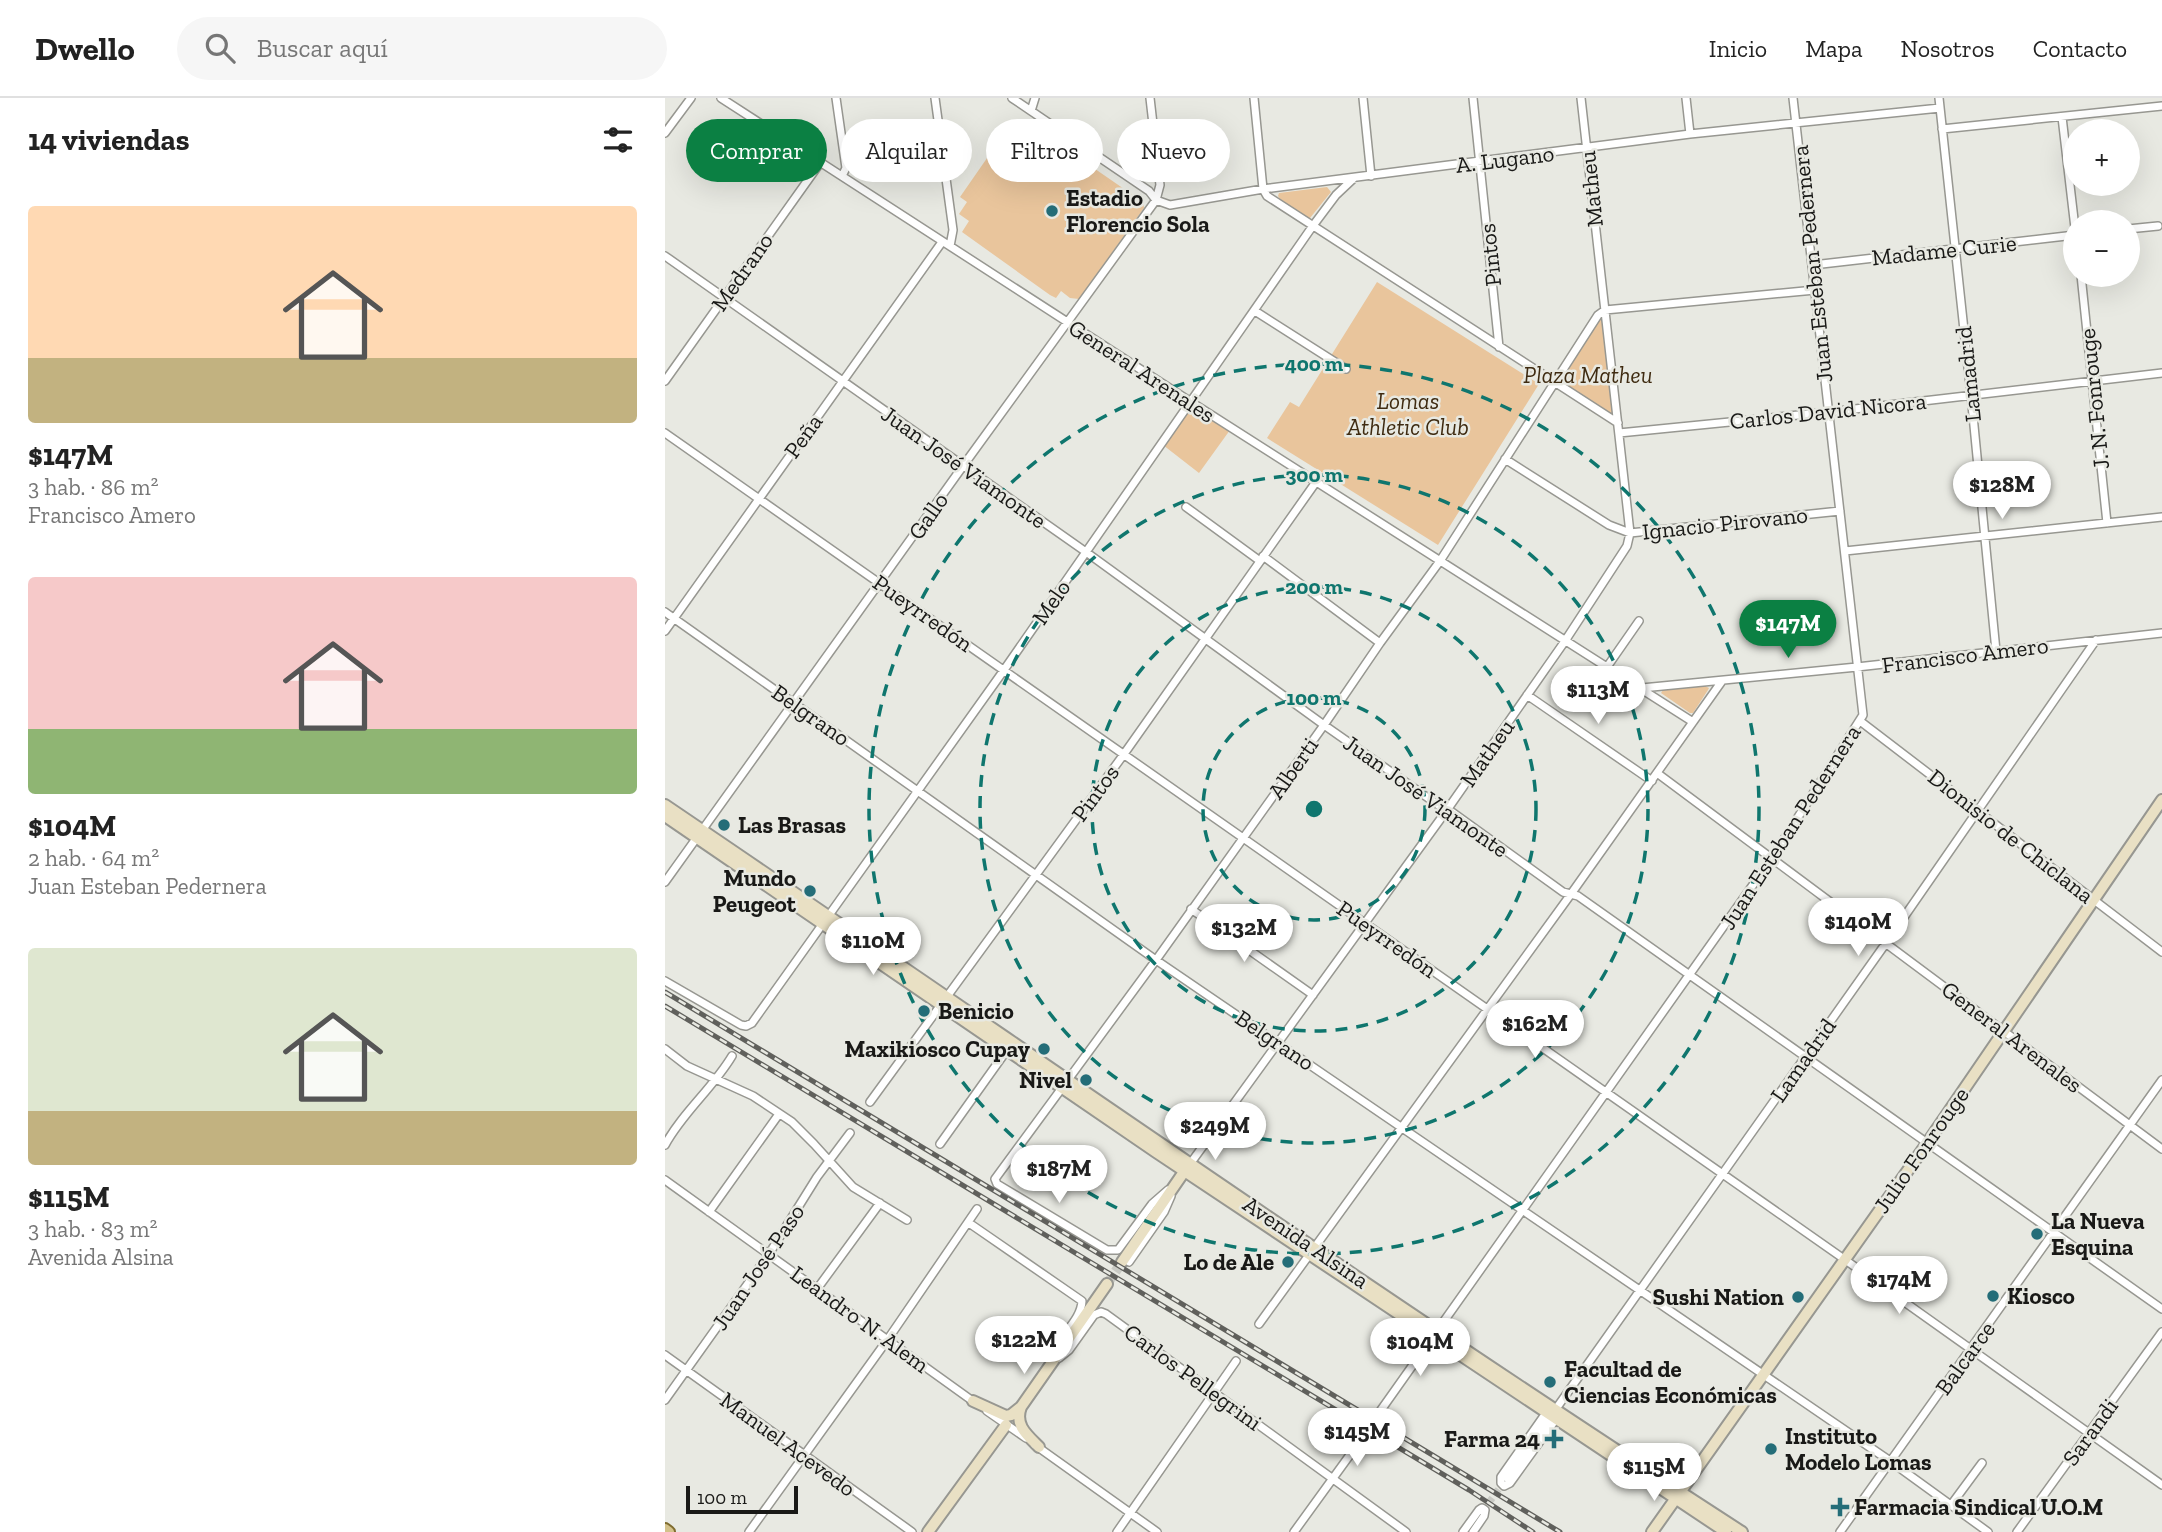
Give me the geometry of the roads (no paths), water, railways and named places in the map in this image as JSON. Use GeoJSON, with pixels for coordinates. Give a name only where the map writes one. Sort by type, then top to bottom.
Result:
{"type":"FeatureCollection","features":[{"type":"Feature","properties":{"kind":"main road","name":"Julio Fonrouge"},"geometry":{"type":"LineString","coordinates":[[1652,1532],[1928,1142],[2162,800]]}},
{"type":"Feature","properties":{"kind":"main road","name":"Avenida Alsina"},"geometry":{"type":"LineString","coordinates":[[665,805],[699,834]]}},
{"type":"Feature","properties":{"kind":"main road","name":"Avenida Alsina"},"geometry":{"type":"LineString","coordinates":[[665,816],[699,834],[826,919],[1552,1415],[1679,1496],[1742,1532]]}},
{"type":"Feature","properties":{"kind":"main road","name":"Avenida Alsina"},"geometry":{"type":"LineString","coordinates":[[944,1001],[1007,1050],[1066,1084],[1171,1162],[1187,1167],[1196,1179],[1311,1251]]}},
{"type":"Feature","properties":{"kind":"main road","name":"Matheu"},"geometry":{"type":"LineString","coordinates":[[1125,1262],[1187,1167]]}},
{"type":"Feature","properties":{"kind":"main road"},"geometry":{"type":"LineString","coordinates":[[973,1401],[1004,1415],[1011,1415],[1021,1408],[1107,1284]]}},
{"type":"Feature","properties":{"kind":"main road"},"geometry":{"type":"LineString","coordinates":[[1021,1408],[1018,1421],[1039,1447]]}},
{"type":"Feature","properties":{"kind":"main road"},"geometry":{"type":"LineString","coordinates":[[928,1532],[1006,1425]]}},
{"type":"Feature","properties":{"kind":"main road","name":"Avenida Alsina"},"geometry":{"type":"LineString","coordinates":[[1679,1496],[1726,1532]]}},
{"type":"Feature","properties":{"kind":"street"},"geometry":{"type":"LineString","coordinates":[[665,134],[691,98]]}},
{"type":"Feature","properties":{"kind":"street","name":"General Arenales"},"geometry":{"type":"LineString","coordinates":[[721,98],[753,119]]}},
{"type":"Feature","properties":{"kind":"street"},"geometry":{"type":"LineString","coordinates":[[836,98],[841,133]]}},
{"type":"Feature","properties":{"kind":"street"},"geometry":{"type":"LineString","coordinates":[[935,98],[953,230],[946,244]]}},
{"type":"Feature","properties":{"kind":"street"},"geometry":{"type":"LineString","coordinates":[[1012,98],[1149,191],[1156,201]]}},
{"type":"Feature","properties":{"kind":"street"},"geometry":{"type":"LineString","coordinates":[[1031,111],[1035,98]]}},
{"type":"Feature","properties":{"kind":"street"},"geometry":{"type":"LineString","coordinates":[[1150,98],[1160,185],[1156,201]]}},
{"type":"Feature","properties":{"kind":"street"},"geometry":{"type":"LineString","coordinates":[[1254,98],[1263,189],[1271,200],[1618,423]]}},
{"type":"Feature","properties":{"kind":"street"},"geometry":{"type":"LineString","coordinates":[[1363,98],[1371,176]]}},
{"type":"Feature","properties":{"kind":"street","name":"Pintos"},"geometry":{"type":"LineString","coordinates":[[1473,98],[1499,347]]}},
{"type":"Feature","properties":{"kind":"street","name":"Matheu"},"geometry":{"type":"LineString","coordinates":[[1187,1167],[1447,810],[1625,550],[1630,533],[1581,98]]}},
{"type":"Feature","properties":{"kind":"street"},"geometry":{"type":"LineString","coordinates":[[1686,98],[1690,134]]}},
{"type":"Feature","properties":{"kind":"street","name":"Juan Esteban Pedernera"},"geometry":{"type":"LineString","coordinates":[[1381,1410],[1691,975],[1772,858],[1860,721],[1863,710],[1793,98]]}},
{"type":"Feature","properties":{"kind":"street","name":"Lamadrid"},"geometry":{"type":"LineString","coordinates":[[1938,98],[1996,651]]}},
{"type":"Feature","properties":{"kind":"street"},"geometry":{"type":"LineString","coordinates":[[1942,129],[2162,106]]}},
{"type":"Feature","properties":{"kind":"street","name":"A. Lugano"},"geometry":{"type":"LineString","coordinates":[[1156,201],[1170,205],[1263,189],[1690,134],[1940,108]]}},
{"type":"Feature","properties":{"kind":"street"},"geometry":{"type":"LineString","coordinates":[[2062,117],[2073,210]]}},
{"type":"Feature","properties":{"kind":"street","name":"Melo"},"geometry":{"type":"LineString","coordinates":[[665,981],[741,1025],[752,1023],[1004,670],[1312,227],[1336,195],[1355,177]]}},
{"type":"Feature","properties":{"kind":"street","name":"Medrano"},"geometry":{"type":"LineString","coordinates":[[665,381],[806,182]]}},
{"type":"Feature","properties":{"kind":"street","name":"General Arenales"},"geometry":{"type":"LineString","coordinates":[[851,182],[1565,641]]}},
{"type":"Feature","properties":{"kind":"street","name":"Gallo"},"geometry":{"type":"LineString","coordinates":[[665,882],[1156,201]]}},
{"type":"Feature","properties":{"kind":"street"},"geometry":{"type":"LineString","coordinates":[[2140,228],[2158,226]]}},
{"type":"Feature","properties":{"kind":"street","name":"Madame Curie"},"geometry":{"type":"LineString","coordinates":[[1813,265],[2063,236]]}},
{"type":"Feature","properties":{"kind":"street","name":"Peña"},"geometry":{"type":"LineString","coordinates":[[665,631],[842,382],[946,244]]}},
{"type":"Feature","properties":{"kind":"street","name":"Juan José Viamonte"},"geometry":{"type":"LineString","coordinates":[[665,256],[1086,552],[1324,725],[1563,892],[1578,896],[2162,1309]]}},
{"type":"Feature","properties":{"kind":"street","name":"J. N. Fonrouge"},"geometry":{"type":"LineString","coordinates":[[2082,287],[2108,523]]}},
{"type":"Feature","properties":{"kind":"street"},"geometry":{"type":"LineString","coordinates":[[1605,310],[1815,290]]}},
{"type":"Feature","properties":{"kind":"street","name":"Alberti"},"geometry":{"type":"LineString","coordinates":[[1118,1250],[1107,1250],[997,1184],[995,1179],[1156,960],[1440,561],[1598,315],[1605,310]]}},
{"type":"Feature","properties":{"kind":"street"},"geometry":{"type":"LineString","coordinates":[[1255,311],[1346,369]]}},
{"type":"Feature","properties":{"kind":"street","name":"Carlos David Nicora"},"geometry":{"type":"LineString","coordinates":[[1619,433],[1829,412],[2162,373]]}},
{"type":"Feature","properties":{"kind":"street","name":"Pueyrredón"},"geometry":{"type":"LineString","coordinates":[[665,433],[2162,1485]]}},
{"type":"Feature","properties":{"kind":"street","name":"Ignacio Pirovano"},"geometry":{"type":"LineString","coordinates":[[1505,459],[1609,525],[1630,533],[1840,511]]}},
{"type":"Feature","properties":{"kind":"street","name":"Pintos"},"geometry":{"type":"LineString","coordinates":[[870,1102],[1124,754],[1316,482]]}},
{"type":"Feature","properties":{"kind":"street"},"geometry":{"type":"LineString","coordinates":[[1186,507],[1380,643]]}},
{"type":"Feature","properties":{"kind":"street"},"geometry":{"type":"LineString","coordinates":[[1845,551],[2162,517]]}},
{"type":"Feature","properties":{"kind":"street","name":"Belgrano"},"geometry":{"type":"LineString","coordinates":[[665,612],[1156,960],[1890,1461],[1988,1532]]}},
{"type":"Feature","properties":{"kind":"street"},"geometry":{"type":"LineString","coordinates":[[1607,667],[1639,621]]}},
{"type":"Feature","properties":{"kind":"street","name":"Francisco Amero"},"geometry":{"type":"LineString","coordinates":[[1642,688],[2162,633]]}},
{"type":"Feature","properties":{"kind":"street","name":"Lamadrid"},"geometry":{"type":"LineString","coordinates":[[1507,1479],[1886,943],[2096,640]]}},
{"type":"Feature","properties":{"kind":"street"},"geometry":{"type":"LineString","coordinates":[[1565,641],[1693,722]]}},
{"type":"Feature","properties":{"kind":"street"},"geometry":{"type":"LineString","coordinates":[[1259,1324],[1722,681]]}},
{"type":"Feature","properties":{"kind":"street"},"geometry":{"type":"LineString","coordinates":[[1528,695],[1652,781]]}},
{"type":"Feature","properties":{"kind":"street","name":"Dionisio de Chiclana"},"geometry":{"type":"LineString","coordinates":[[1860,721],[2162,952]]}},
{"type":"Feature","properties":{"kind":"street","name":"General Arenales"},"geometry":{"type":"LineString","coordinates":[[1657,773],[2162,1149]]}},
{"type":"Feature","properties":{"kind":"street"},"geometry":{"type":"LineString","coordinates":[[1191,909],[1313,995]]}},
{"type":"Feature","properties":{"kind":"street"},"geometry":{"type":"LineString","coordinates":[[665,1049],[687,1066],[753,1096],[779,1114],[805,1134],[849,1184],[907,1220]]}},
{"type":"Feature","properties":{"kind":"street"},"geometry":{"type":"LineString","coordinates":[[940,1144],[1007,1050]]}},
{"type":"Feature","properties":{"kind":"street"},"geometry":{"type":"LineString","coordinates":[[665,1145],[682,1118],[716,1080],[732,1056]]}},
{"type":"Feature","properties":{"kind":"street","name":"Balcarce"},"geometry":{"type":"LineString","coordinates":[[1840,1532],[2162,1080]]}},
{"type":"Feature","properties":{"kind":"street"},"geometry":{"type":"LineString","coordinates":[[709,1212],[779,1114]]}},
{"type":"Feature","properties":{"kind":"street","name":"Juan José Paso"},"geometry":{"type":"LineString","coordinates":[[665,1400],[769,1254],[850,1133]]}},
{"type":"Feature","properties":{"kind":"street"},"geometry":{"type":"LineString","coordinates":[[1171,1162],[1175,1172],[1175,1184]]}},
{"type":"Feature","properties":{"kind":"street","name":"Matheu"},"geometry":{"type":"LineString","coordinates":[[1118,1250],[1152,1204],[1185,1178],[1196,1179]]}},
{"type":"Feature","properties":{"kind":"street","name":"Leandro N. Alem"},"geometry":{"type":"LineString","coordinates":[[665,1180],[1157,1532]]}},
{"type":"Feature","properties":{"kind":"street"},"geometry":{"type":"LineString","coordinates":[[817,1289],[880,1203]]}},
{"type":"Feature","properties":{"kind":"street"},"geometry":{"type":"LineString","coordinates":[[748,1532],[888,1339],[977,1209]]}},
{"type":"Feature","properties":{"kind":"street"},"geometry":{"type":"LineString","coordinates":[[969,1223],[1082,1301],[1080,1310],[1055,1347],[1053,1362]]}},
{"type":"Feature","properties":{"kind":"street","name":"Carlos Pellegrini"},"geometry":{"type":"LineString","coordinates":[[1053,1362],[1065,1353],[1094,1315],[1101,1312],[1106,1314],[1406,1532]]}},
{"type":"Feature","properties":{"kind":"street","name":"Sarandi"},"geometry":{"type":"LineString","coordinates":[[2017,1532],[2162,1332]]}},
{"type":"Feature","properties":{"kind":"street","name":"Manuel Acevedo"},"geometry":{"type":"LineString","coordinates":[[665,1355],[912,1532]]}},
{"type":"Feature","properties":{"kind":"street"},"geometry":{"type":"LineString","coordinates":[[1117,1532],[1235,1361]]}},
{"type":"Feature","properties":{"kind":"street","name":"Lamadrid"},"geometry":{"type":"LineString","coordinates":[[1552,1415],[1510,1483],[1504,1486],[1500,1483],[1501,1477],[1552,1415]]}},
{"type":"Feature","properties":{"kind":"street"},"geometry":{"type":"LineString","coordinates":[[1294,1532],[1360,1441]]}},
{"type":"Feature","properties":{"kind":"street"},"geometry":{"type":"LineString","coordinates":[[1951,1506],[1982,1463]]}},
{"type":"Feature","properties":{"kind":"street"},"geometry":{"type":"LineString","coordinates":[[1468,1532],[1481,1513]]}},
{"type":"Feature","properties":{"kind":"tunnel"},"geometry":{"type":"LineString","coordinates":[[1107,1284],[1122,1262]]}},
{"type":"Feature","properties":{"kind":"tunnel"},"geometry":{"type":"LineString","coordinates":[[1482,1512],[1507,1478]]}},
{"type":"Feature","properties":{"kind":"railway"},"geometry":{"type":"LineString","coordinates":[[665,992],[1560,1532]]}},
{"type":"Feature","properties":{"kind":"railway"},"geometry":{"type":"LineString","coordinates":[[665,1006],[1469,1490],[1533,1532]]}},
{"type":"Feature","properties":{"kind":"place","name":"Estadio Florencio Sola"},"geometry":{"type":"Point","coordinates":[1052,211]}},
{"type":"Feature","properties":{"kind":"place","name":"Las Brasas"},"geometry":{"type":"Point","coordinates":[724,825]}},
{"type":"Feature","properties":{"kind":"place","name":"Mundo Peugeot"},"geometry":{"type":"Point","coordinates":[810,891]}},
{"type":"Feature","properties":{"kind":"place","name":"Benicio"},"geometry":{"type":"Point","coordinates":[924,1011]}},
{"type":"Feature","properties":{"kind":"place","name":"Maxikiosco Cupay"},"geometry":{"type":"Point","coordinates":[1044,1049]}},
{"type":"Feature","properties":{"kind":"place","name":"Nivel"},"geometry":{"type":"Point","coordinates":[1086,1080]}},
{"type":"Feature","properties":{"kind":"place","name":"La Nueva Esquina"},"geometry":{"type":"Point","coordinates":[2037,1234]}},
{"type":"Feature","properties":{"kind":"place","name":"Lo de Ale"},"geometry":{"type":"Point","coordinates":[1288,1262]}},
{"type":"Feature","properties":{"kind":"place","name":"Kiosco"},"geometry":{"type":"Point","coordinates":[1993,1296]}},
{"type":"Feature","properties":{"kind":"place","name":"Sushi Nation"},"geometry":{"type":"Point","coordinates":[1798,1297]}},
{"type":"Feature","properties":{"kind":"place","name":"Facultad de Ciencias Económicas"},"geometry":{"type":"Point","coordinates":[1550,1382]}},
{"type":"Feature","properties":{"kind":"place","name":"Farma 24"},"geometry":{"type":"Point","coordinates":[1554,1439]}},
{"type":"Feature","properties":{"kind":"place","name":"Instituto Modelo Lomas"},"geometry":{"type":"Point","coordinates":[1771,1449]}},
{"type":"Feature","properties":{"kind":"place","name":"Farmacia Sindical U.O.M"},"geometry":{"type":"Point","coordinates":[1840,1507]}},
{"type":"Feature","properties":{"kind":"park label","name":"Plaza Matheu"},"geometry":{"type":"Point","coordinates":[1588,375]}},
{"type":"Feature","properties":{"kind":"park label","name":"Lomas Athletic Club"},"geometry":{"type":"Point","coordinates":[1408,414]}}]}
